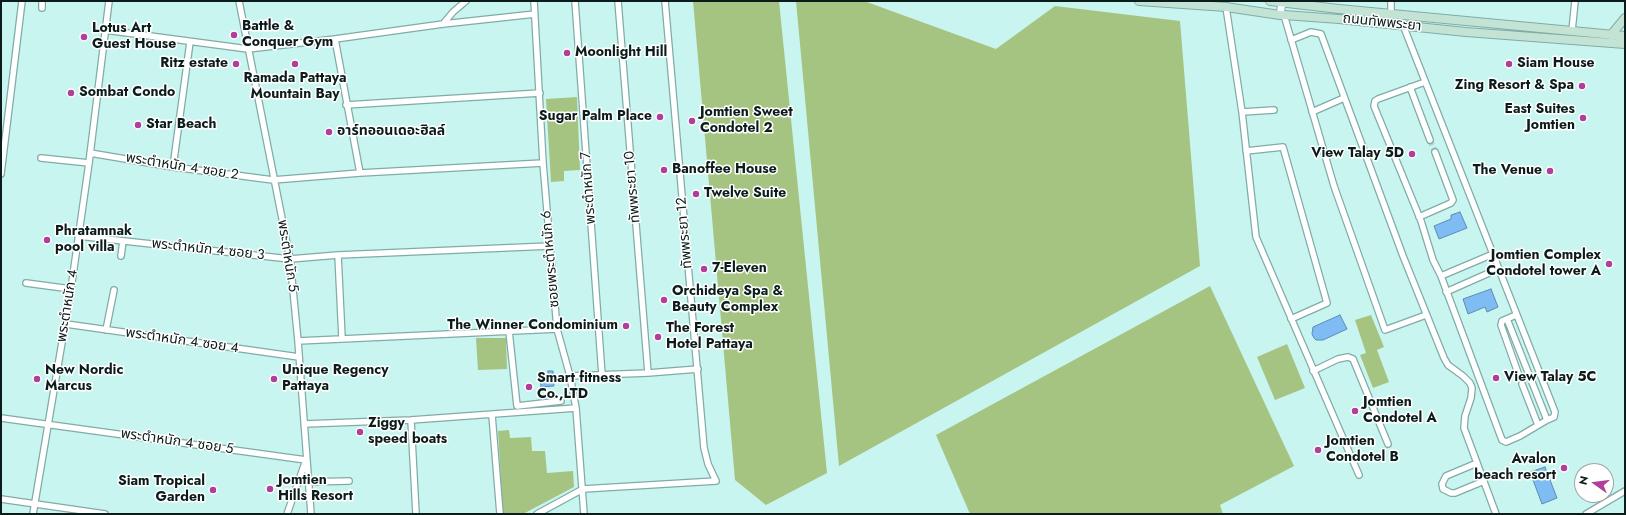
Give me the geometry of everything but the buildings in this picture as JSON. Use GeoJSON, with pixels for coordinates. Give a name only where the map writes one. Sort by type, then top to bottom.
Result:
{"type":"FeatureCollection","features":[{"type":"Feature","properties":{"kind":"main road","name":"ถนนทัพพระยา"},"geometry":{"type":"LineString","coordinates":[[1139,1],[1226,7],[1279,14],[1466,32],[1625,44]]}},
{"type":"Feature","properties":{"kind":"main road","name":"ถนนทัพพระยา"},"geometry":{"type":"LineString","coordinates":[[1277,1],[1325,4],[1391,13],[1625,36]]}},
{"type":"Feature","properties":{"kind":"main road"},"geometry":{"type":"LineString","coordinates":[[1277,1],[1279,14]]}},
{"type":"Feature","properties":{"kind":"main road"},"geometry":{"type":"LineString","coordinates":[[1611,35],[1625,18]]}},
{"type":"Feature","properties":{"kind":"street"},"geometry":{"type":"LineString","coordinates":[[1,174],[22,1]]}},
{"type":"Feature","properties":{"kind":"street"},"geometry":{"type":"LineString","coordinates":[[42,1],[42,8]]}},
{"type":"Feature","properties":{"kind":"street","name":"พระตำหนัก 4"},"geometry":{"type":"LineString","coordinates":[[33,514],[71,290],[89,163],[108,1]]}},
{"type":"Feature","properties":{"kind":"street","name":"พระตำหนัก 5"},"geometry":{"type":"LineString","coordinates":[[239,1],[273,180],[290,259],[298,341],[311,514]]}},
{"type":"Feature","properties":{"kind":"street"},"geometry":{"type":"LineString","coordinates":[[443,24],[453,12],[466,1]]}},
{"type":"Feature","properties":{"kind":"street","name":"ซอยพระตำหนัก 6"},"geometry":{"type":"LineString","coordinates":[[534,1],[543,163],[557,329],[570,376],[576,408],[584,514]]}},
{"type":"Feature","properties":{"kind":"street","name":"พระตำหนัก 7"},"geometry":{"type":"LineString","coordinates":[[575,1],[602,375]]}},
{"type":"Feature","properties":{"kind":"street","name":"ทัพพระยา 10"},"geometry":{"type":"LineString","coordinates":[[618,1],[648,373]]}},
{"type":"Feature","properties":{"kind":"street","name":"ทัพพระยา 12"},"geometry":{"type":"LineString","coordinates":[[582,489],[716,481],[708,464],[704,448],[665,1]]}},
{"type":"Feature","properties":{"kind":"street"},"geometry":{"type":"LineString","coordinates":[[1391,1],[1391,13]]}},
{"type":"Feature","properties":{"kind":"street"},"geometry":{"type":"LineString","coordinates":[[1572,41],[1575,1]]}},
{"type":"Feature","properties":{"kind":"street"},"geometry":{"type":"LineString","coordinates":[[1226,7],[1242,112],[1256,237],[1360,475]]}},
{"type":"Feature","properties":{"kind":"street"},"geometry":{"type":"LineString","coordinates":[[105,30],[248,49],[443,24],[535,14]]}},
{"type":"Feature","properties":{"kind":"street"},"geometry":{"type":"LineString","coordinates":[[1279,14],[1291,40],[1334,186],[1385,330],[1426,315]]}},
{"type":"Feature","properties":{"kind":"street"},"geometry":{"type":"LineString","coordinates":[[1404,25],[1555,412],[1554,417],[1514,440],[1506,442],[1502,440],[1441,276],[1428,246],[1420,217],[1374,106],[1375,101],[1378,99],[1425,82]]}},
{"type":"Feature","properties":{"kind":"street"},"geometry":{"type":"LineString","coordinates":[[1291,40],[1311,32],[1321,34],[1426,315],[1448,365],[1468,379],[1472,388],[1471,398],[1465,416],[1464,428],[1496,514]]}},
{"type":"Feature","properties":{"kind":"street"},"geometry":{"type":"LineString","coordinates":[[335,39],[346,105],[360,173]]}},
{"type":"Feature","properties":{"kind":"street"},"geometry":{"type":"LineString","coordinates":[[173,168],[190,42]]}},
{"type":"Feature","properties":{"kind":"street"},"geometry":{"type":"LineString","coordinates":[[1410,87],[1430,140]]}},
{"type":"Feature","properties":{"kind":"street"},"geometry":{"type":"LineString","coordinates":[[346,105],[540,93]]}},
{"type":"Feature","properties":{"kind":"street"},"geometry":{"type":"LineString","coordinates":[[1312,112],[1344,98]]}},
{"type":"Feature","properties":{"kind":"street"},"geometry":{"type":"LineString","coordinates":[[1242,112],[1274,110]]}},
{"type":"Feature","properties":{"kind":"street"},"geometry":{"type":"LineString","coordinates":[[1246,151],[1283,148],[1327,303],[1291,319]]}},
{"type":"Feature","properties":{"kind":"street"},"geometry":{"type":"LineString","coordinates":[[1420,217],[1451,203],[1453,200],[1435,152]]}},
{"type":"Feature","properties":{"kind":"street","name":"พระตำหนัก 4 ซอย 2"},"geometry":{"type":"LineString","coordinates":[[90,153],[173,168],[273,180],[360,173],[543,163]]}},
{"type":"Feature","properties":{"kind":"street"},"geometry":{"type":"LineString","coordinates":[[41,158],[89,163]]}},
{"type":"Feature","properties":{"kind":"street","name":"พระตำหนัก 4 ซอย 3"},"geometry":{"type":"LineString","coordinates":[[78,236],[290,259],[338,255],[550,246]]}},
{"type":"Feature","properties":{"kind":"street"},"geometry":{"type":"LineString","coordinates":[[121,256],[123,241]]}},
{"type":"Feature","properties":{"kind":"street"},"geometry":{"type":"LineString","coordinates":[[1441,276],[1493,254]]}},
{"type":"Feature","properties":{"kind":"street"},"geometry":{"type":"LineString","coordinates":[[338,255],[342,338]]}},
{"type":"Feature","properties":{"kind":"street"},"geometry":{"type":"LineString","coordinates":[[1446,292],[1498,269]]}},
{"type":"Feature","properties":{"kind":"street"},"geometry":{"type":"LineString","coordinates":[[26,284],[71,290]]}},
{"type":"Feature","properties":{"kind":"street"},"geometry":{"type":"LineString","coordinates":[[106,330],[114,290]]}},
{"type":"Feature","properties":{"kind":"street"},"geometry":{"type":"LineString","coordinates":[[1516,315],[1501,322],[1501,328],[1518,373]]}},
{"type":"Feature","properties":{"kind":"street"},"geometry":{"type":"LineString","coordinates":[[1507,319],[1547,420]]}},
{"type":"Feature","properties":{"kind":"street","name":"พระตำหนัก 4 ซอย 4"},"geometry":{"type":"LineString","coordinates":[[66,324],[299,357]]}},
{"type":"Feature","properties":{"kind":"street"},"geometry":{"type":"LineString","coordinates":[[298,341],[557,329]]}},
{"type":"Feature","properties":{"kind":"street"},"geometry":{"type":"LineString","coordinates":[[510,331],[517,406],[561,401]]}},
{"type":"Feature","properties":{"kind":"street"},"geometry":{"type":"LineString","coordinates":[[1314,371],[1338,359],[1348,357],[1353,359],[1388,444]]}},
{"type":"Feature","properties":{"kind":"street"},"geometry":{"type":"LineString","coordinates":[[570,376],[648,373],[698,369]]}},
{"type":"Feature","properties":{"kind":"street"},"geometry":{"type":"LineString","coordinates":[[1522,384],[1538,425]]}},
{"type":"Feature","properties":{"kind":"street"},"geometry":{"type":"LineString","coordinates":[[304,424],[411,420],[576,408]]}},
{"type":"Feature","properties":{"kind":"street"},"geometry":{"type":"LineString","coordinates":[[492,414],[500,514]]}},
{"type":"Feature","properties":{"kind":"street","name":"พระตำหนัก 4 ซอย 5"},"geometry":{"type":"LineString","coordinates":[[1,418],[306,460]]}},
{"type":"Feature","properties":{"kind":"street"},"geometry":{"type":"LineString","coordinates":[[411,420],[416,514]]}},
{"type":"Feature","properties":{"kind":"street"},"geometry":{"type":"LineString","coordinates":[[287,514],[306,460]]}},
{"type":"Feature","properties":{"kind":"street"},"geometry":{"type":"LineString","coordinates":[[1477,463],[1446,476],[1442,484],[1443,489],[1451,493],[1456,493],[1484,481]]}},
{"type":"Feature","properties":{"kind":"street"},"geometry":{"type":"LineString","coordinates":[[308,482],[349,481]]}},
{"type":"Feature","properties":{"kind":"street"},"geometry":{"type":"LineString","coordinates":[[537,514],[582,489]]}},
{"type":"Feature","properties":{"kind":"street"},"geometry":{"type":"LineString","coordinates":[[1586,514],[1625,491]]}},
{"type":"Feature","properties":{"kind":"street"},"geometry":{"type":"LineString","coordinates":[[1,499],[34,505],[105,514]]}},
{"type":"Feature","properties":{"kind":"green space"},"geometry":{"type":"Polygon","coordinates":[[[693,1],[779,1],[827,473],[766,505],[735,480],[693,1]]]}},
{"type":"Feature","properties":{"kind":"green space"},"geometry":{"type":"Polygon","coordinates":[[[796,1],[864,1],[996,49],[1055,6],[1180,21],[1200,266],[839,466],[796,1]]]}},
{"type":"Feature","properties":{"kind":"green space"},"geometry":{"type":"Polygon","coordinates":[[[577,97],[580,170],[564,171],[564,181],[551,182],[546,99],[577,97]]]}},
{"type":"Feature","properties":{"kind":"green space"},"geometry":{"type":"Polygon","coordinates":[[[1210,286],[1294,466],[1220,505],[1223,514],[970,514],[936,435],[1210,286]]]}},
{"type":"Feature","properties":{"kind":"green space"},"geometry":{"type":"Polygon","coordinates":[[[1371,315],[1384,347],[1377,350],[1389,382],[1373,388],[1360,355],[1366,353],[1355,320],[1371,315]]]}},
{"type":"Feature","properties":{"kind":"green space"},"geometry":{"type":"Polygon","coordinates":[[[476,338],[506,338],[507,369],[478,370],[476,338]]]}},
{"type":"Feature","properties":{"kind":"green space"},"geometry":{"type":"Polygon","coordinates":[[[1287,344],[1305,388],[1275,400],[1257,357],[1287,344]]]}},
{"type":"Feature","properties":{"kind":"green space"},"geometry":{"type":"Polygon","coordinates":[[[509,430],[510,438],[531,437],[532,451],[545,451],[547,473],[573,471],[574,487],[523,514],[503,514],[498,431],[509,430]]]}},
{"type":"Feature","properties":{"kind":"water"},"geometry":{"type":"Polygon","coordinates":[[[1460,212],[1467,228],[1439,239],[1434,226],[1451,219],[1451,215],[1460,212]]]}},
{"type":"Feature","properties":{"kind":"water"},"geometry":{"type":"Polygon","coordinates":[[[1491,289],[1498,307],[1487,312],[1485,307],[1468,314],[1463,299],[1491,289]]]}},
{"type":"Feature","properties":{"kind":"water"},"geometry":{"type":"Polygon","coordinates":[[[1340,315],[1347,329],[1323,340],[1316,340],[1314,338],[1312,334],[1313,327],[1340,315]]]}},
{"type":"Feature","properties":{"kind":"water"},"geometry":{"type":"Polygon","coordinates":[[[548,371],[553,371],[554,386],[541,387],[540,377],[548,376],[548,371]]]}},
{"type":"Feature","properties":{"kind":"water"},"geometry":{"type":"Polygon","coordinates":[[[1545,467],[1557,498],[1542,504],[1530,472],[1545,467]]]}},
{"type":"Feature","properties":{"kind":"tunnel"},"geometry":{"type":"LineString","coordinates":[[1430,140],[1435,152]]}},
{"type":"Feature","properties":{"kind":"tunnel"},"geometry":{"type":"LineString","coordinates":[[1518,373],[1522,384]]}},
{"type":"Feature","properties":{"kind":"place","name":"Battle & Conquer Gym"},"geometry":{"type":"Point","coordinates":[234,35]}},
{"type":"Feature","properties":{"kind":"place","name":"Lotus Art Guest House"},"geometry":{"type":"Point","coordinates":[84,37]}},
{"type":"Feature","properties":{"kind":"place","name":"Moonlight Hill"},"geometry":{"type":"Point","coordinates":[567,53]}},
{"type":"Feature","properties":{"kind":"place","name":"Ritz estate"},"geometry":{"type":"Point","coordinates":[236,64]}},
{"type":"Feature","properties":{"kind":"place","name":"Ramada Pattaya Mountain Bay"},"geometry":{"type":"Point","coordinates":[295,64]}},
{"type":"Feature","properties":{"kind":"place","name":"Siam House"},"geometry":{"type":"Point","coordinates":[1509,64]}},
{"type":"Feature","properties":{"kind":"place","name":"Zing Resort & Spa"},"geometry":{"type":"Point","coordinates":[1582,86]}},
{"type":"Feature","properties":{"kind":"place","name":"Sombat Condo"},"geometry":{"type":"Point","coordinates":[71,93]}},
{"type":"Feature","properties":{"kind":"place","name":"Sugar Palm Place"},"geometry":{"type":"Point","coordinates":[660,117]}},
{"type":"Feature","properties":{"kind":"place","name":"East Suites Jomtien"},"geometry":{"type":"Point","coordinates":[1583,118]}},
{"type":"Feature","properties":{"kind":"place","name":"Jomtien Sweet Condotel 2"},"geometry":{"type":"Point","coordinates":[692,121]}},
{"type":"Feature","properties":{"kind":"place","name":"Star Beach"},"geometry":{"type":"Point","coordinates":[138,125]}},
{"type":"Feature","properties":{"kind":"place","name":"อาร์ทออนเดอะฮิลล์"},"geometry":{"type":"Point","coordinates":[329,132]}},
{"type":"Feature","properties":{"kind":"place","name":"View Talay 5D"},"geometry":{"type":"Point","coordinates":[1412,154]}},
{"type":"Feature","properties":{"kind":"place","name":"Banoffee House"},"geometry":{"type":"Point","coordinates":[664,170]}},
{"type":"Feature","properties":{"kind":"place","name":"The Venue"},"geometry":{"type":"Point","coordinates":[1550,171]}},
{"type":"Feature","properties":{"kind":"place","name":"Twelve Suite"},"geometry":{"type":"Point","coordinates":[696,194]}},
{"type":"Feature","properties":{"kind":"place","name":"Phratamnak pool villa"},"geometry":{"type":"Point","coordinates":[47,240]}},
{"type":"Feature","properties":{"kind":"place","name":"Jomtien Complex Condotel tower A"},"geometry":{"type":"Point","coordinates":[1609,264]}},
{"type":"Feature","properties":{"kind":"place","name":"7-Eleven"},"geometry":{"type":"Point","coordinates":[704,269]}},
{"type":"Feature","properties":{"kind":"place","name":"Orchideya Spa & Beauty Complex"},"geometry":{"type":"Point","coordinates":[664,300]}},
{"type":"Feature","properties":{"kind":"place","name":"The Winner Condominium"},"geometry":{"type":"Point","coordinates":[626,326]}},
{"type":"Feature","properties":{"kind":"place","name":"The Forest Hotel Pattaya"},"geometry":{"type":"Point","coordinates":[658,337]}},
{"type":"Feature","properties":{"kind":"place","name":"View Talay 5C"},"geometry":{"type":"Point","coordinates":[1496,378]}},
{"type":"Feature","properties":{"kind":"place","name":"New Nordic Marcus"},"geometry":{"type":"Point","coordinates":[37,379]}},
{"type":"Feature","properties":{"kind":"place","name":"Unique Regency Pattaya"},"geometry":{"type":"Point","coordinates":[274,379]}},
{"type":"Feature","properties":{"kind":"place","name":"Smart fitness Co.,LTD"},"geometry":{"type":"Point","coordinates":[529,387]}},
{"type":"Feature","properties":{"kind":"place","name":"Jomtien Condotel A"},"geometry":{"type":"Point","coordinates":[1355,411]}},
{"type":"Feature","properties":{"kind":"place","name":"Ziggy speed boats"},"geometry":{"type":"Point","coordinates":[360,432]}},
{"type":"Feature","properties":{"kind":"place","name":"Jomtien Condotel B"},"geometry":{"type":"Point","coordinates":[1318,450]}},
{"type":"Feature","properties":{"kind":"place","name":"Avalon beach resort"},"geometry":{"type":"Point","coordinates":[1564,468]}},
{"type":"Feature","properties":{"kind":"place","name":"Jomtien Hills Resort"},"geometry":{"type":"Point","coordinates":[270,489]}},
{"type":"Feature","properties":{"kind":"place","name":"Siam Tropical Garden"},"geometry":{"type":"Point","coordinates":[213,490]}}]}
